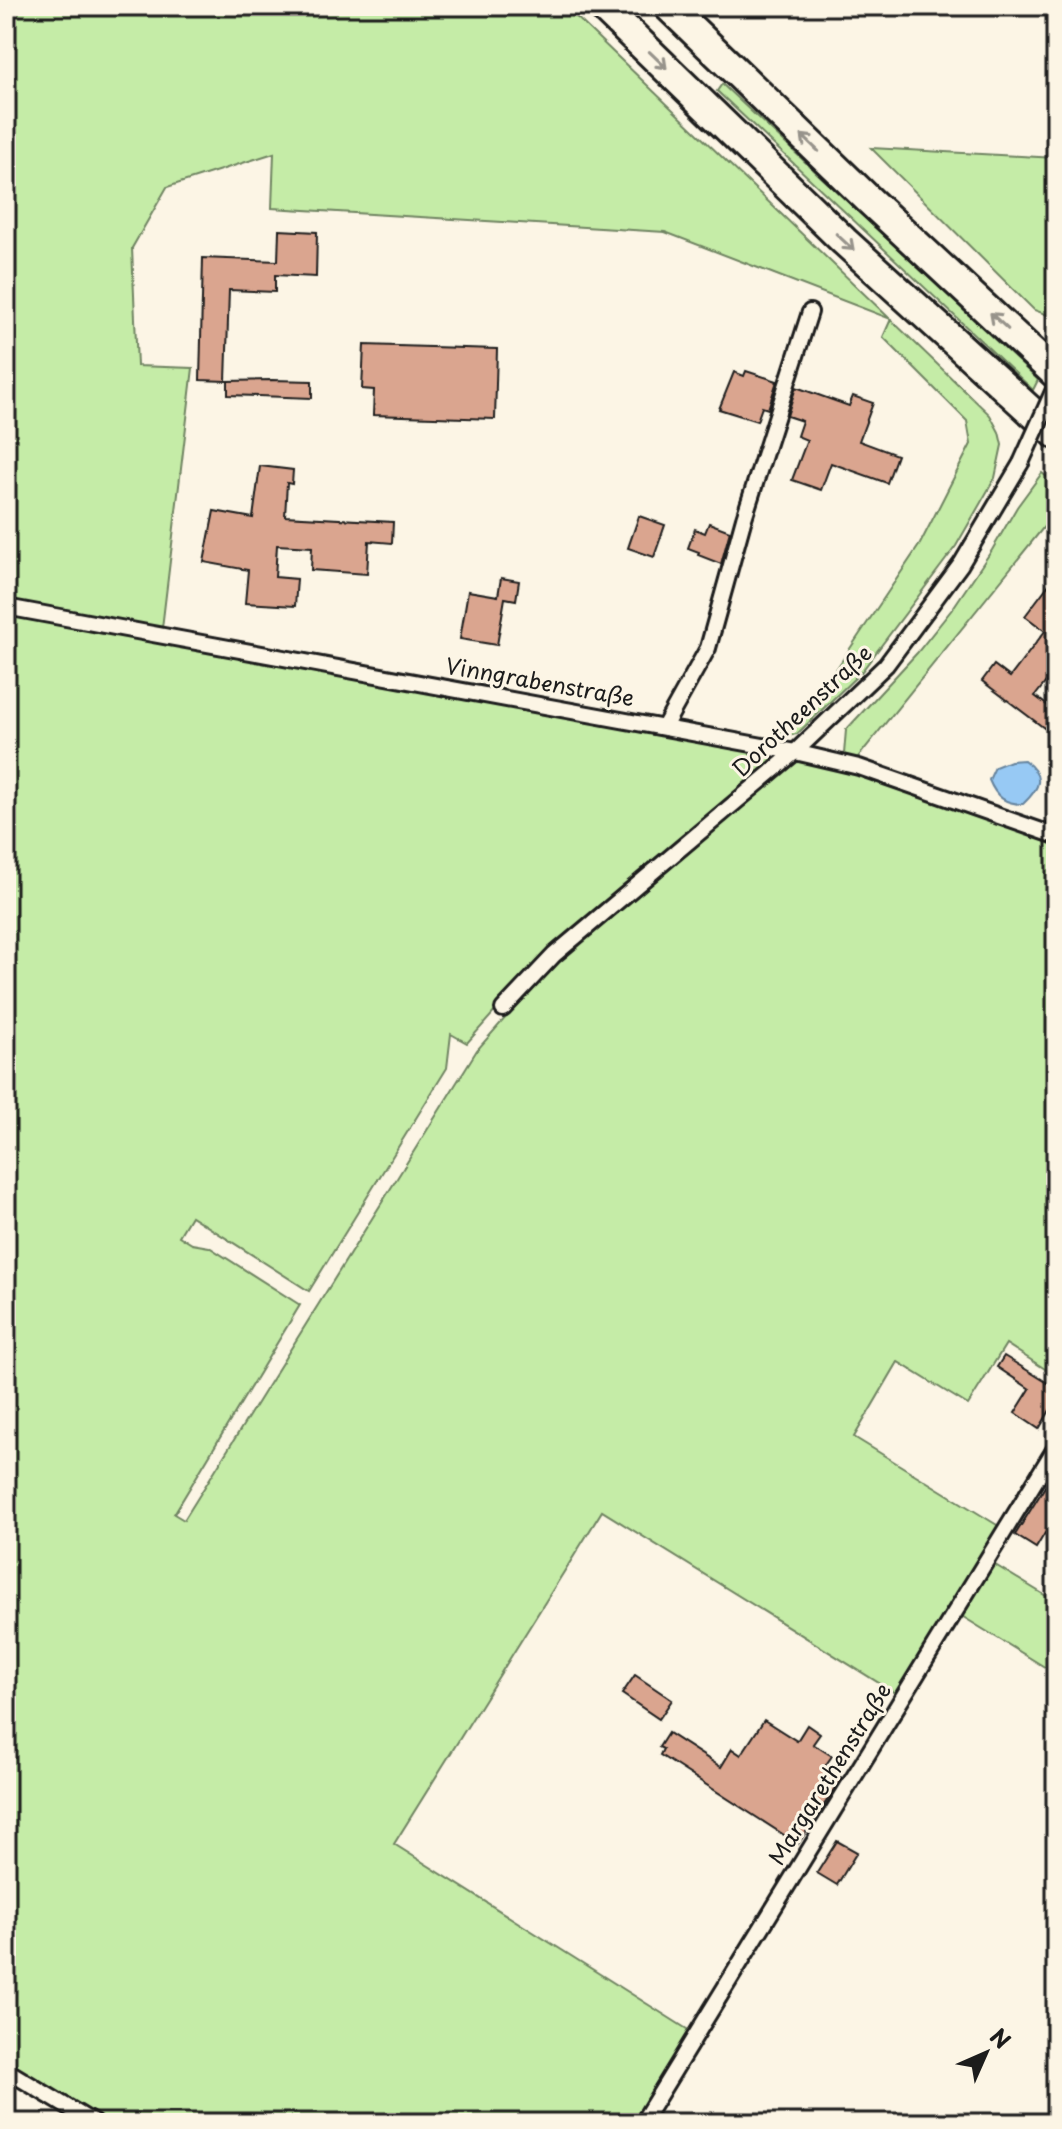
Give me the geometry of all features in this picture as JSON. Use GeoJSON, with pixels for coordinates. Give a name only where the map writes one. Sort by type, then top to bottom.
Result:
{"type":"FeatureCollection","features":[{"type":"Feature","properties":{"kind":"highway"},"geometry":{"type":"LineString","coordinates":[[602,6],[844,241],[1056,434]]}},
{"type":"Feature","properties":{"kind":"highway"},"geometry":{"type":"LineString","coordinates":[[668,6],[871,202],[1056,374]]}},
{"type":"Feature","properties":{"kind":"street"},"geometry":{"type":"LineString","coordinates":[[664,727],[708,648],[744,518],[810,312]]}},
{"type":"Feature","properties":{"kind":"street","name":"Dorotheenstraße"},"geometry":{"type":"LineString","coordinates":[[503,1009],[554,955],[795,752],[886,665],[961,564],[1021,463],[1056,385]]}},
{"type":"Feature","properties":{"kind":"street","name":"Vinngrabenstraße"},"geometry":{"type":"LineString","coordinates":[[6,607],[795,752],[859,767],[1056,836]]}},
{"type":"Feature","properties":{"kind":"street","name":"Margarethenstraße"},"geometry":{"type":"LineString","coordinates":[[642,2123],[1056,1447]]}},
{"type":"Feature","properties":{"kind":"street"},"geometry":{"type":"LineString","coordinates":[[6,2070],[94,2123]]}},
{"type":"Feature","properties":{"kind":"green space"},"geometry":{"type":"Polygon","coordinates":[[[6,6],[565,6],[890,319],[665,232],[272,208],[274,153],[167,187],[132,248],[137,366],[193,368],[162,628],[6,602],[6,6]]]}},
{"type":"Feature","properties":{"kind":"green space"},"geometry":{"type":"Polygon","coordinates":[[[722,84],[1038,380],[1033,390],[717,91],[722,84]]]}},
{"type":"Feature","properties":{"kind":"green space"},"geometry":{"type":"Polygon","coordinates":[[[871,148],[1056,158],[1056,318],[1034,310],[871,148]]]}},
{"type":"Feature","properties":{"kind":"green space"},"geometry":{"type":"Polygon","coordinates":[[[891,320],[990,415],[1002,445],[995,478],[956,546],[862,671],[797,734],[777,737],[835,671],[920,544],[971,444],[967,421],[883,337],[891,320]]]}},
{"type":"Feature","properties":{"kind":"green space"},"geometry":{"type":"Polygon","coordinates":[[[1042,473],[1056,484],[1056,522],[1051,518],[855,761],[844,754],[846,730],[917,653],[953,608],[1042,473]]]}},
{"type":"Feature","properties":{"kind":"green space"},"geometry":{"type":"Polygon","coordinates":[[[6,615],[485,698],[777,758],[586,918],[518,985],[467,1043],[451,1034],[447,1068],[309,1291],[191,1216],[179,1236],[192,1244],[209,1247],[300,1305],[174,1514],[184,1520],[477,1050],[558,958],[786,767],[797,762],[812,762],[848,772],[1056,844],[1056,1376],[1006,1344],[968,1405],[898,1362],[854,1437],[1002,1528],[900,1696],[602,1511],[394,1844],[690,2031],[634,2123],[106,2123],[6,2061],[6,615]]]}},
{"type":"Feature","properties":{"kind":"green space"},"geometry":{"type":"Polygon","coordinates":[[[992,1563],[1056,1602],[1056,1674],[960,1615],[992,1563]]]}},
{"type":"Feature","properties":{"kind":"water"},"geometry":{"type":"Polygon","coordinates":[[[1024,760],[1038,776],[1037,787],[1023,804],[1011,803],[998,795],[989,780],[995,767],[1024,760]]]}},
{"type":"Feature","properties":{"kind":"building"},"geometry":{"type":"Polygon","coordinates":[[[279,230],[317,232],[316,277],[275,275],[275,292],[229,290],[226,381],[200,380],[203,258],[278,261],[279,230]]]}},
{"type":"Feature","properties":{"kind":"building"},"geometry":{"type":"Polygon","coordinates":[[[364,345],[497,349],[495,419],[373,415],[374,390],[362,389],[364,345]]]}},
{"type":"Feature","properties":{"kind":"building"},"geometry":{"type":"Polygon","coordinates":[[[746,371],[777,381],[768,409],[762,407],[757,421],[719,409],[734,372],[744,376],[746,371]]]}},
{"type":"Feature","properties":{"kind":"building"},"geometry":{"type":"Polygon","coordinates":[[[228,381],[312,381],[312,398],[228,395],[228,381]]]}},
{"type":"Feature","properties":{"kind":"building"},"geometry":{"type":"Polygon","coordinates":[[[796,387],[849,406],[853,396],[873,403],[859,441],[897,455],[887,483],[831,463],[821,490],[792,480],[807,440],[797,436],[802,421],[787,416],[796,387]]]}},
{"type":"Feature","properties":{"kind":"building"},"geometry":{"type":"Polygon","coordinates":[[[260,466],[293,470],[292,484],[287,483],[285,516],[393,522],[392,543],[369,541],[367,574],[311,570],[312,547],[277,545],[275,577],[297,579],[295,606],[245,603],[248,570],[204,562],[214,511],[253,518],[260,466]]]}},
{"type":"Feature","properties":{"kind":"building"},"geometry":{"type":"Polygon","coordinates":[[[639,516],[665,525],[654,557],[628,548],[639,516]]]}},
{"type":"Feature","properties":{"kind":"building"},"geometry":{"type":"Polygon","coordinates":[[[709,523],[730,531],[721,564],[688,548],[695,529],[705,533],[709,523]]]}},
{"type":"Feature","properties":{"kind":"building"},"geometry":{"type":"Polygon","coordinates":[[[1056,575],[1056,669],[1035,696],[1056,712],[1056,737],[982,681],[994,665],[1010,677],[1045,631],[1025,616],[1056,575]]]}},
{"type":"Feature","properties":{"kind":"building"},"geometry":{"type":"Polygon","coordinates":[[[501,578],[519,581],[516,600],[505,598],[497,645],[460,639],[468,591],[498,596],[501,578]]]}},
{"type":"Feature","properties":{"kind":"building"},"geometry":{"type":"Polygon","coordinates":[[[1004,1356],[1056,1388],[1056,1400],[1039,1429],[1015,1413],[1030,1389],[997,1367],[1004,1356]]]}},
{"type":"Feature","properties":{"kind":"building"},"geometry":{"type":"Polygon","coordinates":[[[1056,1469],[1056,1539],[1045,1533],[1036,1548],[1015,1535],[1056,1469]]]}},
{"type":"Feature","properties":{"kind":"building"},"geometry":{"type":"Polygon","coordinates":[[[635,1675],[672,1700],[659,1719],[622,1694],[635,1675]]]}},
{"type":"Feature","properties":{"kind":"building"},"geometry":{"type":"Polygon","coordinates":[[[764,1720],[797,1741],[807,1725],[820,1734],[813,1744],[832,1756],[825,1766],[842,1778],[798,1844],[660,1755],[663,1749],[659,1747],[668,1733],[721,1767],[732,1749],[741,1755],[764,1720]]]}},
{"type":"Feature","properties":{"kind":"building"},"geometry":{"type":"Polygon","coordinates":[[[837,1841],[857,1852],[837,1885],[817,1873],[837,1841]]]}}]}
